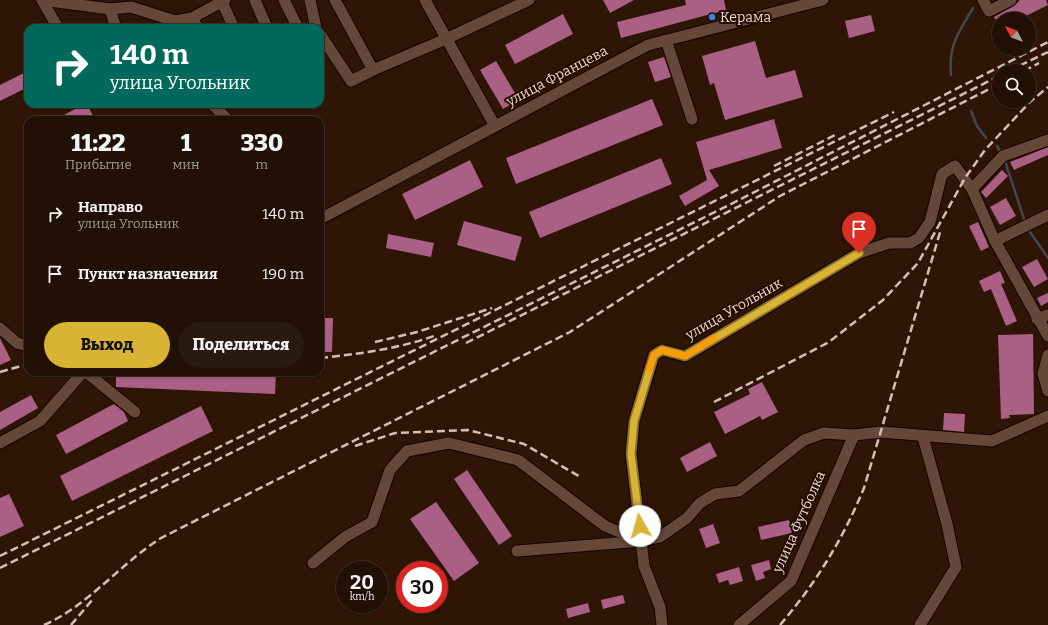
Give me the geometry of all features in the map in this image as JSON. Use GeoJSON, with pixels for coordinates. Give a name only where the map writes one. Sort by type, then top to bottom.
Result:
{"type":"FeatureCollection","features":[{"type":"Feature","properties":{"kind":"street"},"geometry":{"type":"LineString","coordinates":[[42,0],[110,9],[131,8],[175,21],[192,18],[224,1],[233,24]]}},
{"type":"Feature","properties":{"kind":"street"},"geometry":{"type":"LineString","coordinates":[[42,0],[56,24]]}},
{"type":"Feature","properties":{"kind":"street"},"geometry":{"type":"LineString","coordinates":[[255,0],[265,24]]}},
{"type":"Feature","properties":{"kind":"street"},"geometry":{"type":"LineString","coordinates":[[284,0],[296,24]]}},
{"type":"Feature","properties":{"kind":"street"},"geometry":{"type":"LineString","coordinates":[[310,0],[315,24]]}},
{"type":"Feature","properties":{"kind":"street"},"geometry":{"type":"LineString","coordinates":[[335,0],[373,70]]}},
{"type":"Feature","properties":{"kind":"street"},"geometry":{"type":"LineString","coordinates":[[424,0],[495,126]]}},
{"type":"Feature","properties":{"kind":"street"},"geometry":{"type":"LineString","coordinates":[[324,40],[351,81],[529,0]]}},
{"type":"Feature","properties":{"kind":"street","name":"улица Францева"},"geometry":{"type":"LineString","coordinates":[[324,217],[648,45],[823,0]]}},
{"type":"Feature","properties":{"kind":"street"},"geometry":{"type":"LineString","coordinates":[[983,0],[989,11],[1011,0]]}},
{"type":"Feature","properties":{"kind":"street"},"geometry":{"type":"LineString","coordinates":[[110,9],[115,24]]}},
{"type":"Feature","properties":{"kind":"street"},"geometry":{"type":"LineString","coordinates":[[192,18],[196,24]]}},
{"type":"Feature","properties":{"kind":"street"},"geometry":{"type":"LineString","coordinates":[[666,40],[692,119]]}},
{"type":"Feature","properties":{"kind":"street"},"geometry":{"type":"LineString","coordinates":[[216,108],[224,116]]}},
{"type":"Feature","properties":{"kind":"street"},"geometry":{"type":"LineString","coordinates":[[1048,140],[1003,156],[972,189],[995,241],[1037,319],[1048,336]]}},
{"type":"Feature","properties":{"kind":"street","name":"улица Угольник"},"geometry":{"type":"LineString","coordinates":[[662,625],[660,607],[644,566],[631,454],[634,421],[654,355],[662,350],[685,356],[859,253],[889,243],[910,243],[919,238],[930,222],[942,174],[955,166],[972,189]]}},
{"type":"Feature","properties":{"kind":"street"},"geometry":{"type":"LineString","coordinates":[[995,241],[1048,215]]}},
{"type":"Feature","properties":{"kind":"street"},"geometry":{"type":"LineString","coordinates":[[1037,319],[1048,315]]}},
{"type":"Feature","properties":{"kind":"street"},"geometry":{"type":"LineString","coordinates":[[0,328],[17,344],[24,345]]}},
{"type":"Feature","properties":{"kind":"street"},"geometry":{"type":"LineString","coordinates":[[1048,355],[1043,374],[1048,391]]}},
{"type":"Feature","properties":{"kind":"street"},"geometry":{"type":"LineString","coordinates":[[0,443],[40,421],[79,376]]}},
{"type":"Feature","properties":{"kind":"street"},"geometry":{"type":"LineString","coordinates":[[91,376],[135,412]]}},
{"type":"Feature","properties":{"kind":"street"},"geometry":{"type":"LineString","coordinates":[[517,551],[642,541],[660,537],[687,518],[700,503],[715,494],[739,491],[804,440],[824,433],[854,435],[881,432],[992,441],[1047,415]]}},
{"type":"Feature","properties":{"kind":"street","name":"улица Футболка"},"geometry":{"type":"LineString","coordinates":[[739,625],[791,581],[854,435]]}},
{"type":"Feature","properties":{"kind":"street"},"geometry":{"type":"LineString","coordinates":[[920,625],[956,567],[947,524],[923,436]]}},
{"type":"Feature","properties":{"kind":"street"},"geometry":{"type":"LineString","coordinates":[[313,563],[346,538],[372,522],[390,470],[407,452],[449,443],[518,460],[605,526],[642,541]]}},
{"type":"Feature","properties":{"kind":"building"},"geometry":{"type":"Polygon","coordinates":[[[603,0],[634,0],[610,13],[603,0]]]}},
{"type":"Feature","properties":{"kind":"building"},"geometry":{"type":"Polygon","coordinates":[[[685,0],[724,0],[726,10],[621,38],[617,22],[686,5],[685,0]]]}},
{"type":"Feature","properties":{"kind":"building"},"geometry":{"type":"Polygon","coordinates":[[[1020,0],[1046,0],[1048,5],[1034,12],[1003,12],[1014,6],[1020,0]]]}},
{"type":"Feature","properties":{"kind":"building"},"geometry":{"type":"Polygon","coordinates":[[[563,14],[573,34],[515,64],[505,45],[563,14]]]}},
{"type":"Feature","properties":{"kind":"building"},"geometry":{"type":"Polygon","coordinates":[[[871,15],[875,31],[849,38],[845,21],[871,15]]]}},
{"type":"Feature","properties":{"kind":"building"},"geometry":{"type":"Polygon","coordinates":[[[755,41],[766,78],[795,70],[803,97],[725,120],[714,83],[710,85],[702,56],[755,41]]]}},
{"type":"Feature","properties":{"kind":"building"},"geometry":{"type":"Polygon","coordinates":[[[664,57],[671,77],[655,82],[648,62],[664,57]]]}},
{"type":"Feature","properties":{"kind":"building"},"geometry":{"type":"Polygon","coordinates":[[[496,61],[519,100],[503,109],[480,70],[496,61]]]}},
{"type":"Feature","properties":{"kind":"building"},"geometry":{"type":"Polygon","coordinates":[[[24,73],[24,89],[0,101],[0,85],[24,73]]]}},
{"type":"Feature","properties":{"kind":"building"},"geometry":{"type":"Polygon","coordinates":[[[652,99],[663,125],[516,184],[506,158],[652,99]]]}},
{"type":"Feature","properties":{"kind":"building"},"geometry":{"type":"Polygon","coordinates":[[[77,108],[89,108],[93,116],[62,116],[77,108]]]}},
{"type":"Feature","properties":{"kind":"building"},"geometry":{"type":"Polygon","coordinates":[[[774,119],[782,148],[709,170],[719,186],[685,206],[679,196],[707,180],[696,142],[774,119]]]}},
{"type":"Feature","properties":{"kind":"building"},"geometry":{"type":"Polygon","coordinates":[[[1048,147],[1048,155],[1014,170],[1010,162],[1048,147]]]}},
{"type":"Feature","properties":{"kind":"building"},"geometry":{"type":"Polygon","coordinates":[[[661,158],[672,184],[540,238],[529,212],[661,158]]]}},
{"type":"Feature","properties":{"kind":"building"},"geometry":{"type":"Polygon","coordinates":[[[470,160],[483,187],[415,220],[402,194],[470,160]]]}},
{"type":"Feature","properties":{"kind":"building"},"geometry":{"type":"Polygon","coordinates":[[[1002,170],[1008,176],[986,198],[981,192],[1002,170]]]}},
{"type":"Feature","properties":{"kind":"building"},"geometry":{"type":"Polygon","coordinates":[[[1006,198],[1016,216],[1000,225],[990,207],[1006,198]]]}},
{"type":"Feature","properties":{"kind":"building"},"geometry":{"type":"Polygon","coordinates":[[[464,221],[522,237],[515,261],[457,245],[464,221]]]}},
{"type":"Feature","properties":{"kind":"building"},"geometry":{"type":"Polygon","coordinates":[[[978,222],[989,247],[981,251],[969,226],[978,222]]]}},
{"type":"Feature","properties":{"kind":"building"},"geometry":{"type":"Polygon","coordinates":[[[388,234],[434,243],[431,257],[386,248],[388,234]]]}},
{"type":"Feature","properties":{"kind":"building"},"geometry":{"type":"Polygon","coordinates":[[[1037,259],[1048,279],[1034,287],[1022,267],[1037,259]]]}},
{"type":"Feature","properties":{"kind":"building"},"geometry":{"type":"Polygon","coordinates":[[[1000,271],[1005,283],[1001,284],[1017,321],[1006,326],[991,289],[984,292],[979,281],[1000,271]]]}},
{"type":"Feature","properties":{"kind":"building"},"geometry":{"type":"Polygon","coordinates":[[[1048,293],[1048,302],[1041,306],[1037,298],[1048,293]]]}},
{"type":"Feature","properties":{"kind":"building"},"geometry":{"type":"Polygon","coordinates":[[[324,318],[333,318],[332,352],[324,352],[324,318]]]}},
{"type":"Feature","properties":{"kind":"building"},"geometry":{"type":"Polygon","coordinates":[[[1033,334],[1034,414],[1009,415],[1010,418],[1001,419],[998,335],[1033,334]]]}},
{"type":"Feature","properties":{"kind":"building"},"geometry":{"type":"Polygon","coordinates":[[[0,338],[11,360],[0,365],[0,338]]]}},
{"type":"Feature","properties":{"kind":"building"},"geometry":{"type":"Polygon","coordinates":[[[116,376],[276,376],[275,394],[116,387],[116,376]]]}},
{"type":"Feature","properties":{"kind":"building"},"geometry":{"type":"Polygon","coordinates":[[[762,382],[778,412],[762,420],[760,416],[725,434],[714,412],[750,394],[748,389],[762,382]]]}},
{"type":"Feature","properties":{"kind":"building"},"geometry":{"type":"Polygon","coordinates":[[[31,395],[38,408],[0,430],[0,412],[31,395]]]}},
{"type":"Feature","properties":{"kind":"building"},"geometry":{"type":"Polygon","coordinates":[[[114,404],[124,412],[128,421],[66,454],[56,435],[114,404]]]}},
{"type":"Feature","properties":{"kind":"building"},"geometry":{"type":"Polygon","coordinates":[[[201,406],[213,431],[72,501],[60,476],[201,406]]]}},
{"type":"Feature","properties":{"kind":"building"},"geometry":{"type":"Polygon","coordinates":[[[944,413],[965,414],[964,432],[943,430],[944,413]]]}},
{"type":"Feature","properties":{"kind":"building"},"geometry":{"type":"Polygon","coordinates":[[[710,442],[717,456],[687,472],[680,458],[710,442]]]}},
{"type":"Feature","properties":{"kind":"building"},"geometry":{"type":"Polygon","coordinates":[[[467,470],[512,536],[499,545],[454,479],[467,470]]]}},
{"type":"Feature","properties":{"kind":"building"},"geometry":{"type":"Polygon","coordinates":[[[9,494],[24,526],[0,537],[0,498],[9,494]]]}},
{"type":"Feature","properties":{"kind":"building"},"geometry":{"type":"Polygon","coordinates":[[[436,502],[479,563],[454,581],[448,573],[448,561],[440,561],[410,519],[436,502]]]}},
{"type":"Feature","properties":{"kind":"building"},"geometry":{"type":"Polygon","coordinates":[[[789,520],[792,533],[761,540],[758,527],[789,520]]]}},
{"type":"Feature","properties":{"kind":"building"},"geometry":{"type":"Polygon","coordinates":[[[713,524],[720,543],[706,548],[699,529],[713,524]]]}},
{"type":"Feature","properties":{"kind":"building"},"geometry":{"type":"Polygon","coordinates":[[[769,560],[771,569],[763,572],[765,578],[756,581],[751,565],[769,560]]]}},
{"type":"Feature","properties":{"kind":"building"},"geometry":{"type":"Polygon","coordinates":[[[739,567],[743,581],[730,585],[728,580],[719,583],[716,574],[739,567]]]}},
{"type":"Feature","properties":{"kind":"building"},"geometry":{"type":"Polygon","coordinates":[[[623,595],[625,603],[603,609],[601,600],[623,595]]]}},
{"type":"Feature","properties":{"kind":"building"},"geometry":{"type":"Polygon","coordinates":[[[588,603],[590,612],[568,618],[566,609],[588,603]]]}},
{"type":"Feature","properties":{"kind":"waterway"},"geometry":{"type":"LineString","coordinates":[[951,75],[951,55],[953,47],[959,32],[973,8]]}},
{"type":"Feature","properties":{"kind":"waterway"},"geometry":{"type":"LineString","coordinates":[[971,111],[977,126],[986,138]]}},
{"type":"Feature","properties":{"kind":"waterway"},"geometry":{"type":"LineString","coordinates":[[997,146],[1002,154]]}},
{"type":"Feature","properties":{"kind":"waterway"},"geometry":{"type":"LineString","coordinates":[[1004,158],[1025,222]]}},
{"type":"Feature","properties":{"kind":"waterway"},"geometry":{"type":"LineString","coordinates":[[1028,229],[1048,258]]}},
{"type":"Feature","properties":{"kind":"railway"},"geometry":{"type":"LineString","coordinates":[[0,568],[735,202],[1048,42]]}},
{"type":"Feature","properties":{"kind":"railway"},"geometry":{"type":"LineString","coordinates":[[1023,64],[1048,52]]}},
{"type":"Feature","properties":{"kind":"railway"},"geometry":{"type":"LineString","coordinates":[[466,343],[992,80]]}},
{"type":"Feature","properties":{"kind":"railway"},"geometry":{"type":"LineString","coordinates":[[714,402],[829,342],[883,300],[918,263],[965,178],[985,150],[1030,102],[1048,87]]}},
{"type":"Feature","properties":{"kind":"railway"},"geometry":{"type":"LineString","coordinates":[[44,625],[76,607],[146,548],[161,538],[570,332],[780,196],[992,88]]}},
{"type":"Feature","properties":{"kind":"railway"},"geometry":{"type":"LineString","coordinates":[[0,556],[894,112]]}},
{"type":"Feature","properties":{"kind":"railway"},"geometry":{"type":"LineString","coordinates":[[774,166],[835,135]]}},
{"type":"Feature","properties":{"kind":"railway"},"geometry":{"type":"LineString","coordinates":[[780,625],[817,577],[828,560],[838,543],[864,488],[941,229]]}},
{"type":"Feature","properties":{"kind":"railway"},"geometry":{"type":"LineString","coordinates":[[375,342],[417,332],[492,308]]}},
{"type":"Feature","properties":{"kind":"railway"},"geometry":{"type":"LineString","coordinates":[[324,358],[378,350],[420,341],[434,336]]}},
{"type":"Feature","properties":{"kind":"railway"},"geometry":{"type":"LineString","coordinates":[[0,372],[24,365]]}},
{"type":"Feature","properties":{"kind":"railway"},"geometry":{"type":"LineString","coordinates":[[355,446],[395,433],[468,430],[524,444],[582,478]]}},
{"type":"Feature","properties":{"kind":"railway"},"geometry":{"type":"LineString","coordinates":[[71,625],[93,599]]}},
{"type":"Feature","properties":{"kind":"slow traffic"},"geometry":{"type":"LineString","coordinates":[[649,370],[654,355],[662,350],[685,356],[714,338]]}},
{"type":"Feature","properties":{"kind":"place","name":"Керама"},"geometry":{"type":"Point","coordinates":[712,17]}},
{"type":"Feature","properties":{"kind":"route"},"geometry":{"type":"LineString","coordinates":[[640,526],[631,454],[634,421],[654,355],[662,350],[685,356],[859,253]]}}]}
